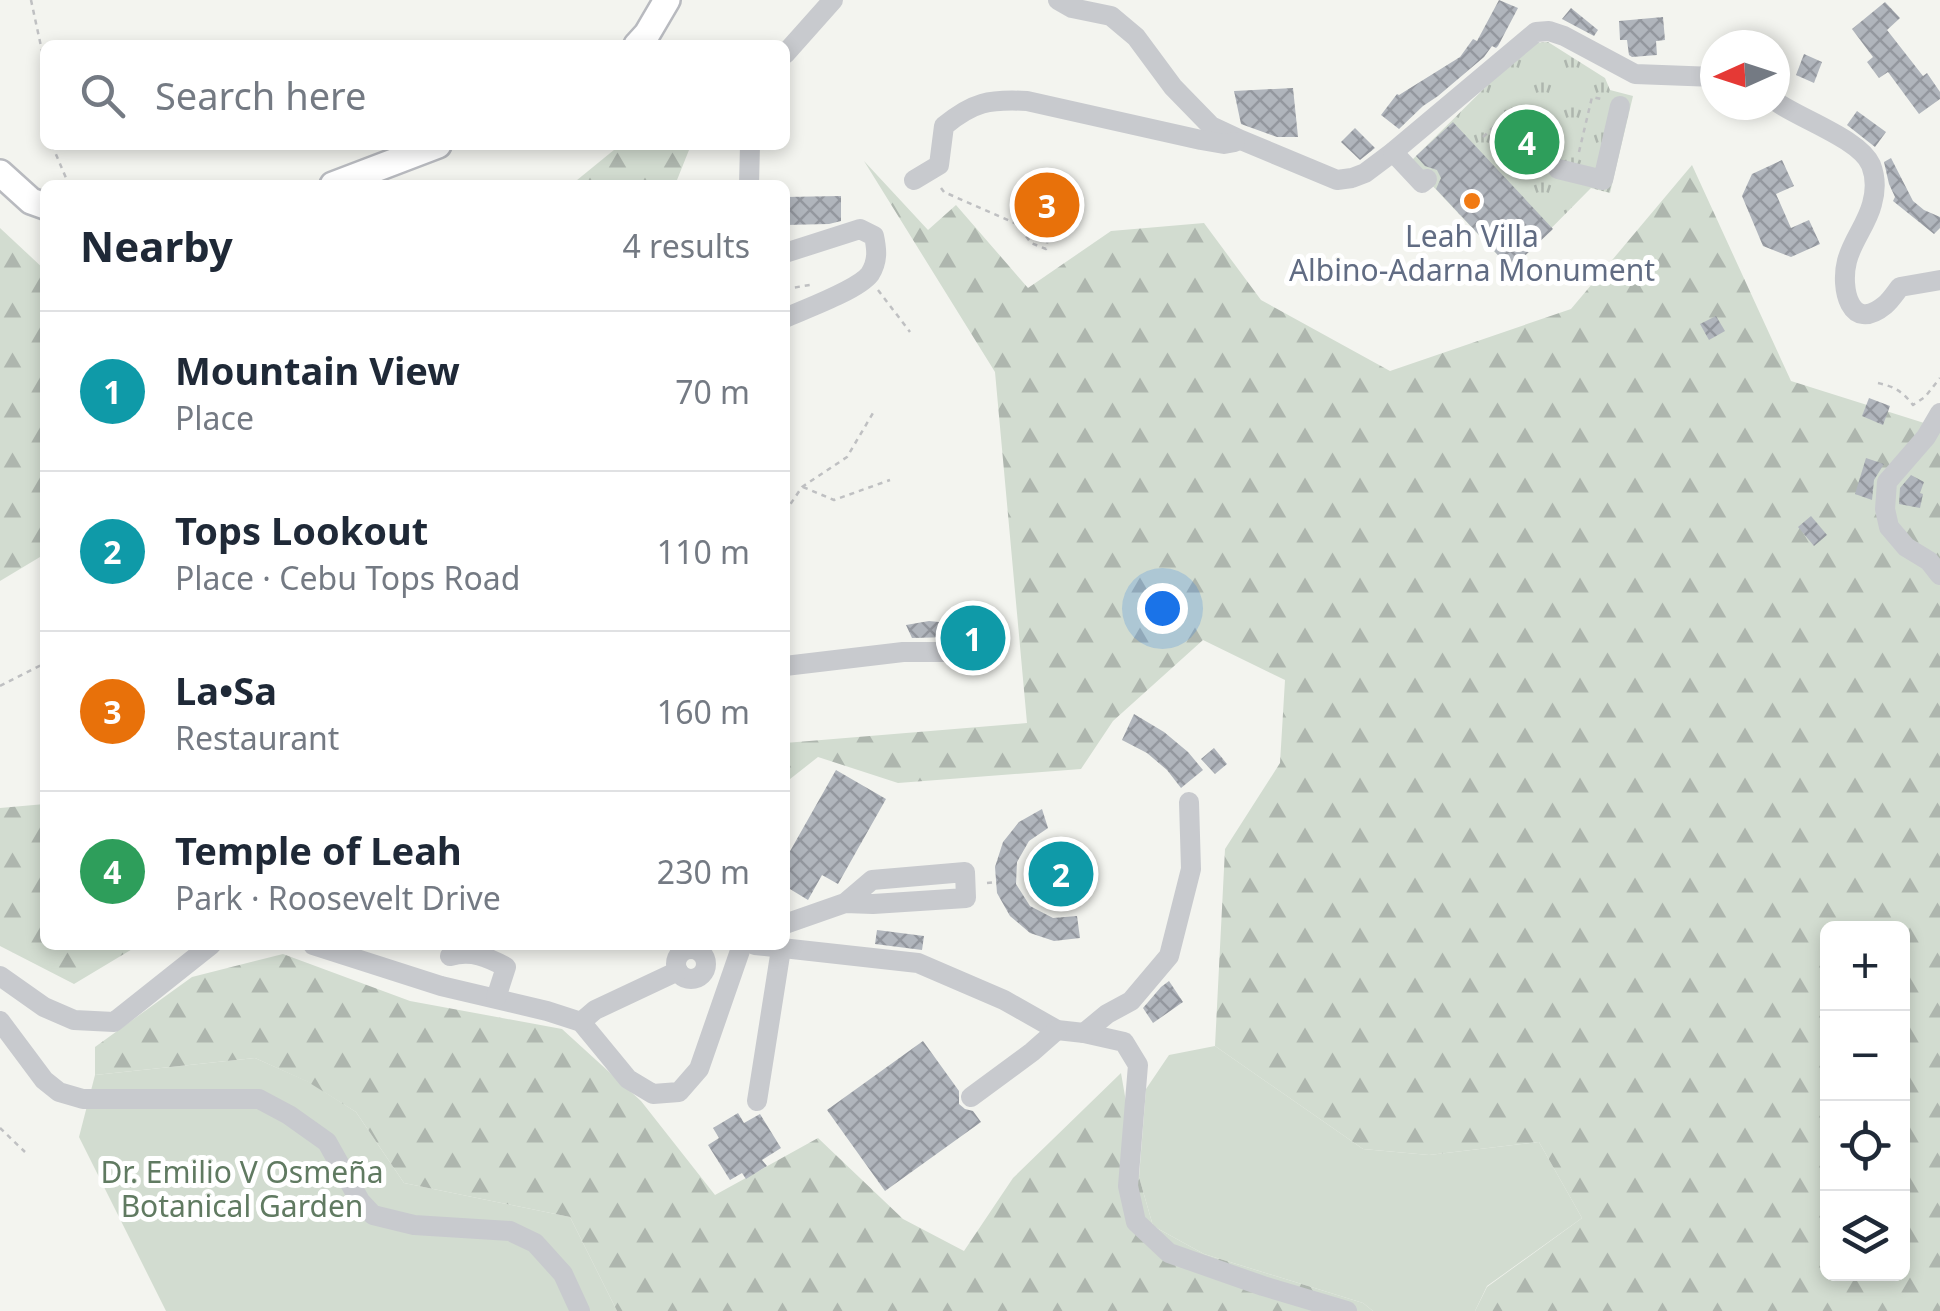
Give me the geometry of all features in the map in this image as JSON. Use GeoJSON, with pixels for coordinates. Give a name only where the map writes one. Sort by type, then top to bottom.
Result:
{"type":"FeatureCollection","features":[{"type":"Feature","properties":{"kind":"main road"},"geometry":{"type":"LineString","coordinates":[[642,40],[667,0]]}},
{"type":"Feature","properties":{"kind":"main road"},"geometry":{"type":"LineString","coordinates":[[346,180],[425,150]]}},
{"type":"Feature","properties":{"kind":"main road"},"geometry":{"type":"LineString","coordinates":[[0,173],[31,201],[40,204]]}},
{"type":"Feature","properties":{"kind":"street"},"geometry":{"type":"LineString","coordinates":[[790,48],[833,0]]}},
{"type":"Feature","properties":{"kind":"street"},"geometry":{"type":"LineString","coordinates":[[1058,0],[1072,8],[1111,16],[1136,38],[1192,109],[1211,126],[1337,180],[1366,173],[1536,32],[1564,36],[1635,74],[1700,76]]}},
{"type":"Feature","properties":{"kind":"street"},"geometry":{"type":"LineString","coordinates":[[1566,171],[1603,180],[1617,100],[1635,74]]}},
{"type":"Feature","properties":{"kind":"street"},"geometry":{"type":"LineString","coordinates":[[920,176],[939,165],[944,126],[980,102],[1002,99],[1026,100],[1200,140],[1224,144],[1241,140]]}},
{"type":"Feature","properties":{"kind":"street"},"geometry":{"type":"LineString","coordinates":[[1790,111],[1848,141],[1864,152],[1871,164],[1876,182],[1873,202],[1847,258],[1844,278],[1845,298],[1853,310],[1874,311],[1885,305],[1900,287],[1940,280]]}},
{"type":"Feature","properties":{"kind":"street"},"geometry":{"type":"LineString","coordinates":[[749,180],[750,150]]}},
{"type":"Feature","properties":{"kind":"street"},"geometry":{"type":"LineString","coordinates":[[1393,152],[1422,183],[1426,179]]}},
{"type":"Feature","properties":{"kind":"street"},"geometry":{"type":"LineString","coordinates":[[790,251],[860,229],[874,236],[878,255],[868,276],[838,295],[790,316]]}},
{"type":"Feature","properties":{"kind":"street"},"geometry":{"type":"LineString","coordinates":[[1940,413],[1887,482],[1884,509],[1889,527],[1906,546],[1929,561],[1940,576]]}},
{"type":"Feature","properties":{"kind":"street"},"geometry":{"type":"LineString","coordinates":[[790,665],[903,652],[954,652]]}},
{"type":"Feature","properties":{"kind":"street"},"geometry":{"type":"LineString","coordinates":[[1084,1033],[1131,1001],[1169,956],[1190,868],[1189,802]]}},
{"type":"Feature","properties":{"kind":"street"},"geometry":{"type":"LineString","coordinates":[[790,922],[845,903],[872,880],[965,872],[966,898],[845,903]]}},
{"type":"Feature","properties":{"kind":"street"},"geometry":{"type":"LineString","coordinates":[[0,976],[44,1008],[74,1020],[114,1022],[205,950]]}},
{"type":"Feature","properties":{"kind":"street"},"geometry":{"type":"LineString","coordinates":[[328,950],[441,986],[581,1022],[628,1079],[653,1094],[679,1092],[699,1068],[738,950]]}},
{"type":"Feature","properties":{"kind":"street"},"geometry":{"type":"LineString","coordinates":[[581,1022],[595,1010],[678,971],[682,952],[695,950],[705,958],[727,950]]}},
{"type":"Feature","properties":{"kind":"street"},"geometry":{"type":"LineString","coordinates":[[757,1101],[781,950],[918,963],[1004,1000],[1056,1030],[1124,1042],[1138,1065],[1128,1186],[1136,1222],[1169,1252],[1347,1311]]}},
{"type":"Feature","properties":{"kind":"street"},"geometry":{"type":"LineString","coordinates":[[450,956],[483,954],[506,967],[496,998]]}},
{"type":"Feature","properties":{"kind":"street"},"geometry":{"type":"LineString","coordinates":[[0,1021],[44,1080],[59,1092],[84,1098],[259,1099],[289,1114],[327,1142],[360,1200],[373,1215],[414,1225],[510,1231],[534,1243],[563,1274],[580,1311]]}},
{"type":"Feature","properties":{"kind":"street"},"geometry":{"type":"LineString","coordinates":[[971,1097],[1056,1030]]}},
{"type":"Feature","properties":{"kind":"path"},"geometry":{"type":"LineString","coordinates":[[31,0],[40,42]]}},
{"type":"Feature","properties":{"kind":"path"},"geometry":{"type":"LineString","coordinates":[[1483,137],[1506,115],[1566,171],[1592,96],[1617,100]]}},
{"type":"Feature","properties":{"kind":"path"},"geometry":{"type":"LineString","coordinates":[[1506,172],[1534,144]]}},
{"type":"Feature","properties":{"kind":"path"},"geometry":{"type":"LineString","coordinates":[[54,150],[67,180]]}},
{"type":"Feature","properties":{"kind":"path"},"geometry":{"type":"LineString","coordinates":[[920,176],[944,192],[1017,224],[1031,243],[1046,248],[1049,232]]}},
{"type":"Feature","properties":{"kind":"path"},"geometry":{"type":"LineString","coordinates":[[868,276],[910,332]]}},
{"type":"Feature","properties":{"kind":"path"},"geometry":{"type":"LineString","coordinates":[[1878,383],[1894,386],[1913,404],[1926,396],[1940,378]]}},
{"type":"Feature","properties":{"kind":"path"},"geometry":{"type":"LineString","coordinates":[[790,505],[802,487],[846,456],[873,413]]}},
{"type":"Feature","properties":{"kind":"path"},"geometry":{"type":"LineString","coordinates":[[802,487],[834,500],[890,480]]}},
{"type":"Feature","properties":{"kind":"path"},"geometry":{"type":"LineString","coordinates":[[0,686],[40,666]]}},
{"type":"Feature","properties":{"kind":"path"},"geometry":{"type":"LineString","coordinates":[[0,1128],[24,1152]]}},
{"type":"Feature","properties":{"kind":"green space"},"geometry":{"type":"Polygon","coordinates":[[[1548,42],[1605,78],[1610,90],[1633,96],[1610,193],[1591,188],[1511,269],[1410,162],[1530,43],[1548,42]]]}},
{"type":"Feature","properties":{"kind":"green space"},"geometry":{"type":"Polygon","coordinates":[[[614,150],[689,150],[677,180],[577,180],[614,150]]]}},
{"type":"Feature","properties":{"kind":"green space"},"geometry":{"type":"Polygon","coordinates":[[[864,161],[928,230],[956,205],[1028,288],[1111,231],[1204,223],[1261,300],[1390,371],[1571,309],[1692,165],[1791,381],[1940,428],[1940,1311],[1475,1311],[1487,1287],[1582,1218],[1539,1142],[1429,1155],[1363,1149],[1215,1046],[1225,849],[1280,763],[1285,680],[1203,640],[1113,721],[1081,769],[898,783],[818,757],[790,779],[790,743],[1027,723],[995,372],[864,161]]]}},
{"type":"Feature","properties":{"kind":"green space"},"geometry":{"type":"Polygon","coordinates":[[[0,228],[40,265],[40,557],[0,581],[0,228]]]}},
{"type":"Feature","properties":{"kind":"green space"},"geometry":{"type":"Polygon","coordinates":[[[40,804],[40,950],[131,950],[74,984],[0,946],[0,808],[40,804]]]}},
{"type":"Feature","properties":{"kind":"green space"},"geometry":{"type":"Polygon","coordinates":[[[283,954],[410,1001],[562,1029],[641,1101],[715,1195],[818,1138],[903,1219],[964,1251],[1013,1178],[1121,1073],[1139,1177],[1153,1226],[1204,1254],[1363,1303],[1373,1311],[617,1311],[570,1217],[404,1183],[356,1112],[308,1082],[255,1058],[95,1075],[95,1047],[192,977],[283,954]]]}},
{"type":"Feature","properties":{"kind":"green space"},"geometry":{"type":"Polygon","coordinates":[[[1215,1046],[1363,1149],[1429,1155],[1539,1142],[1582,1218],[1487,1286],[1475,1311],[1373,1311],[1363,1303],[1204,1254],[1153,1226],[1139,1177],[1146,1089],[1169,1055],[1215,1046]]]}},
{"type":"Feature","properties":{"kind":"green space","name":"Dr. Emilio V Osmeña Botanical Garden"},"geometry":{"type":"Polygon","coordinates":[[[255,1058],[309,1082],[356,1112],[404,1183],[570,1217],[617,1311],[166,1311],[79,1137],[95,1075],[255,1058]]]}},
{"type":"Feature","properties":{"kind":"building"},"geometry":{"type":"Polygon","coordinates":[[[1499,0],[1518,8],[1496,48],[1492,46],[1399,129],[1381,115],[1397,94],[1460,57],[1473,39],[1477,41],[1499,0]]]}},
{"type":"Feature","properties":{"kind":"building"},"geometry":{"type":"Polygon","coordinates":[[[1885,2],[1900,18],[1887,30],[1940,92],[1940,99],[1919,114],[1888,72],[1879,78],[1867,62],[1873,57],[1852,29],[1885,2]]]}},
{"type":"Feature","properties":{"kind":"building"},"geometry":{"type":"Polygon","coordinates":[[[1571,8],[1598,30],[1594,36],[1562,19],[1571,8]]]}},
{"type":"Feature","properties":{"kind":"building"},"geometry":{"type":"Polygon","coordinates":[[[1663,17],[1665,40],[1656,41],[1657,55],[1629,55],[1627,40],[1620,40],[1619,21],[1663,17]]]}},
{"type":"Feature","properties":{"kind":"building"},"geometry":{"type":"Polygon","coordinates":[[[1804,54],[1822,62],[1814,83],[1796,75],[1804,54]]]}},
{"type":"Feature","properties":{"kind":"building"},"geometry":{"type":"Polygon","coordinates":[[[1293,88],[1298,137],[1277,137],[1241,124],[1234,91],[1293,88]]]}},
{"type":"Feature","properties":{"kind":"building"},"geometry":{"type":"Polygon","coordinates":[[[1857,111],[1886,132],[1875,147],[1847,125],[1857,111]]]}},
{"type":"Feature","properties":{"kind":"building"},"geometry":{"type":"Polygon","coordinates":[[[1453,122],[1553,229],[1511,269],[1436,189],[1441,178],[1437,170],[1425,166],[1416,156],[1453,122]]]}},
{"type":"Feature","properties":{"kind":"building"},"geometry":{"type":"Polygon","coordinates":[[[1355,128],[1375,148],[1360,160],[1341,142],[1355,128]]]}},
{"type":"Feature","properties":{"kind":"building"},"geometry":{"type":"Polygon","coordinates":[[[1891,158],[1913,201],[1940,217],[1940,228],[1934,234],[1893,201],[1884,162],[1891,158]]]}},
{"type":"Feature","properties":{"kind":"building"},"geometry":{"type":"Polygon","coordinates":[[[1782,160],[1794,186],[1776,194],[1791,228],[1809,220],[1820,244],[1791,257],[1763,246],[1742,196],[1752,174],[1782,160]]]}},
{"type":"Feature","properties":{"kind":"building"},"geometry":{"type":"Polygon","coordinates":[[[1044,177],[1064,182],[1076,200],[1066,216],[1050,229],[1035,233],[1021,211],[1025,190],[1044,177]]]}},
{"type":"Feature","properties":{"kind":"building"},"geometry":{"type":"Polygon","coordinates":[[[841,196],[841,221],[790,225],[790,197],[841,196]]]}},
{"type":"Feature","properties":{"kind":"building"},"geometry":{"type":"Polygon","coordinates":[[[1716,316],[1725,331],[1709,340],[1700,324],[1716,316]]]}},
{"type":"Feature","properties":{"kind":"building"},"geometry":{"type":"Polygon","coordinates":[[[1869,398],[1890,406],[1883,425],[1862,416],[1869,398]]]}},
{"type":"Feature","properties":{"kind":"building"},"geometry":{"type":"Polygon","coordinates":[[[1866,458],[1884,464],[1874,480],[1872,500],[1855,494],[1866,458]]]}},
{"type":"Feature","properties":{"kind":"building"},"geometry":{"type":"Polygon","coordinates":[[[1911,475],[1924,482],[1920,508],[1899,504],[1900,488],[1911,475]]]}},
{"type":"Feature","properties":{"kind":"building"},"geometry":{"type":"Polygon","coordinates":[[[1811,516],[1827,535],[1814,546],[1798,527],[1811,516]]]}},
{"type":"Feature","properties":{"kind":"building"},"geometry":{"type":"Polygon","coordinates":[[[929,621],[989,633],[990,639],[998,643],[994,653],[976,657],[973,644],[954,637],[912,638],[906,625],[929,621]]]}},
{"type":"Feature","properties":{"kind":"building"},"geometry":{"type":"Polygon","coordinates":[[[1134,714],[1164,732],[1203,770],[1181,788],[1147,753],[1122,740],[1134,714]]]}},
{"type":"Feature","properties":{"kind":"building"},"geometry":{"type":"Polygon","coordinates":[[[1214,748],[1227,764],[1215,774],[1201,759],[1214,748]]]}},
{"type":"Feature","properties":{"kind":"building"},"geometry":{"type":"Polygon","coordinates":[[[836,770],[886,799],[838,884],[822,875],[808,900],[790,889],[790,851],[836,770]]]}},
{"type":"Feature","properties":{"kind":"building"},"geometry":{"type":"Polygon","coordinates":[[[1042,809],[1048,828],[1029,841],[1017,862],[1016,884],[1030,906],[1053,918],[1077,916],[1080,938],[1054,941],[1030,933],[1010,916],[997,893],[995,867],[1003,842],[1019,822],[1042,809]]]}},
{"type":"Feature","properties":{"kind":"building"},"geometry":{"type":"Polygon","coordinates":[[[877,930],[924,936],[922,950],[875,944],[877,930]]]}},
{"type":"Feature","properties":{"kind":"building"},"geometry":{"type":"Polygon","coordinates":[[[1169,981],[1183,1002],[1153,1023],[1143,1008],[1169,981]]]}},
{"type":"Feature","properties":{"kind":"building"},"geometry":{"type":"Polygon","coordinates":[[[923,1041],[959,1091],[959,1104],[973,1111],[981,1122],[885,1191],[827,1110],[923,1041]]]}},
{"type":"Feature","properties":{"kind":"building"},"geometry":{"type":"Polygon","coordinates":[[[738,1113],[744,1123],[760,1114],[781,1148],[762,1160],[767,1166],[746,1179],[742,1173],[730,1180],[708,1145],[719,1138],[713,1128],[738,1113]]]}},
{"type":"Feature","properties":{"kind":"place","name":"Temple of Leah"},"geometry":{"type":"Point","coordinates":[1527,142]}},
{"type":"Feature","properties":{"kind":"place","name":"Leah Villa Albino-Adarna Monument"},"geometry":{"type":"Point","coordinates":[1472,201]}},
{"type":"Feature","properties":{"kind":"place","name":"La•Sa"},"geometry":{"type":"Point","coordinates":[1047,205]}},
{"type":"Feature","properties":{"kind":"place","name":"Mountain View"},"geometry":{"type":"Point","coordinates":[973,638]}},
{"type":"Feature","properties":{"kind":"place","name":"Tops Lookout"},"geometry":{"type":"Point","coordinates":[1061,874]}}]}
